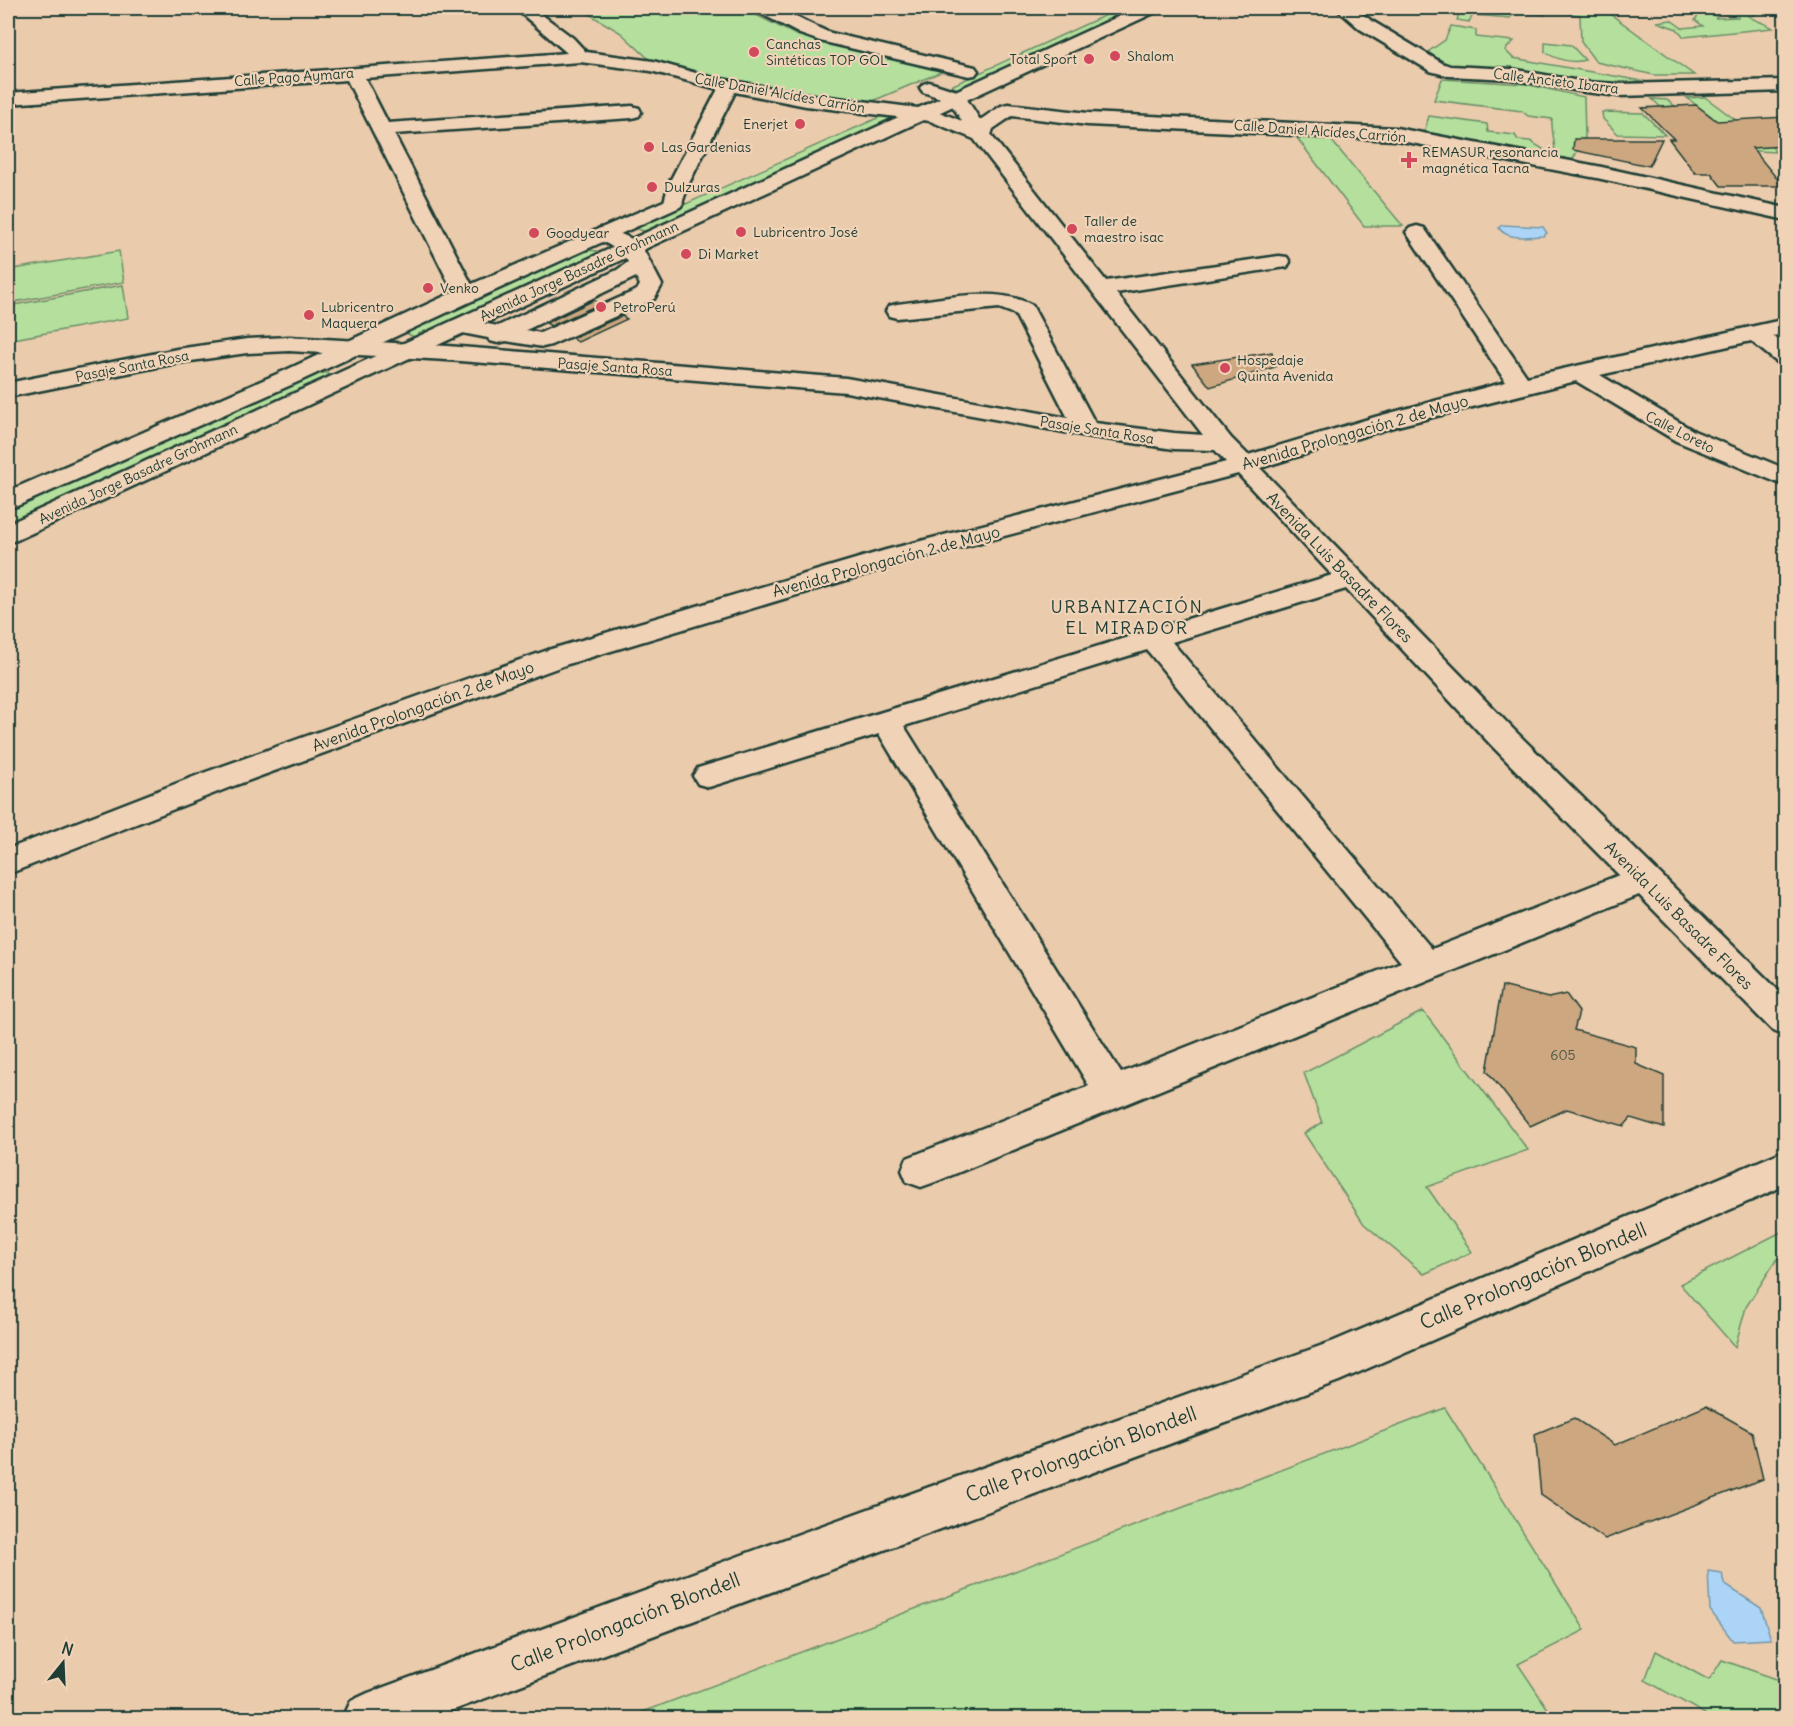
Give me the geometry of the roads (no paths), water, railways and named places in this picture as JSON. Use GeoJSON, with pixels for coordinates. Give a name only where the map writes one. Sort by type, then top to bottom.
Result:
{"type":"FeatureCollection","features":[{"type":"Feature","properties":{"kind":"main road"},"geometry":{"type":"LineString","coordinates":[[523,8],[567,42],[580,57]]}},
{"type":"Feature","properties":{"kind":"main road"},"geometry":{"type":"LineString","coordinates":[[764,8],[806,30],[826,37],[969,71]]}},
{"type":"Feature","properties":{"kind":"main road"},"geometry":{"type":"LineString","coordinates":[[846,125],[1106,8]]}},
{"type":"Feature","properties":{"kind":"main road","name":"Avenida Jorge Basadre Grohmann"},"geometry":{"type":"LineString","coordinates":[[8,534],[460,326],[635,255],[918,114],[1150,8]]}},
{"type":"Feature","properties":{"kind":"main road","name":"Calle Ancieto Ibarra"},"geometry":{"type":"LineString","coordinates":[[1344,8],[1366,25],[1436,67],[1449,71],[1520,75],[1586,87],[1619,90],[1785,85]]}},
{"type":"Feature","properties":{"kind":"main road","name":"Calle Pago Aymara"},"geometry":{"type":"LineString","coordinates":[[8,99],[580,57]]}},
{"type":"Feature","properties":{"kind":"main road","name":"Calle Daniel Alcídes Carrión"},"geometry":{"type":"LineString","coordinates":[[580,57],[654,66],[729,86],[878,111],[918,114],[951,121],[981,135]]}},
{"type":"Feature","properties":{"kind":"main road"},"geometry":{"type":"LineString","coordinates":[[354,73],[466,295]]}},
{"type":"Feature","properties":{"kind":"main road"},"geometry":{"type":"LineString","coordinates":[[981,135],[984,126],[1008,110],[1002,90],[1003,75]]}},
{"type":"Feature","properties":{"kind":"main road"},"geometry":{"type":"LineString","coordinates":[[674,202],[679,183],[729,86]]}},
{"type":"Feature","properties":{"kind":"main road"},"geometry":{"type":"LineString","coordinates":[[929,88],[956,97]]}},
{"type":"Feature","properties":{"kind":"main road","name":"Avenida Luis Basadre Flores"},"geometry":{"type":"LineString","coordinates":[[956,97],[981,135],[1222,443],[1350,579],[1785,1021]]}},
{"type":"Feature","properties":{"kind":"main road","name":"Calle Daniel Alcídes Carrión"},"geometry":{"type":"LineString","coordinates":[[1008,110],[1088,119],[1396,134],[1496,151],[1780,211]]}},
{"type":"Feature","properties":{"kind":"main road"},"geometry":{"type":"LineString","coordinates":[[382,129],[632,112]]}},
{"type":"Feature","properties":{"kind":"main road","name":"Avenida Jorge Basadre Grohmann"},"geometry":{"type":"LineString","coordinates":[[8,500],[292,376],[466,295],[696,193]]}},
{"type":"Feature","properties":{"kind":"main road"},"geometry":{"type":"LineString","coordinates":[[1417,232],[1507,363],[1520,386]]}},
{"type":"Feature","properties":{"kind":"main road"},"geometry":{"type":"LineString","coordinates":[[460,326],[538,340],[548,339],[646,294],[651,285],[635,255],[605,233]]}},
{"type":"Feature","properties":{"kind":"main road"},"geometry":{"type":"LineString","coordinates":[[1101,288],[1279,262]]}},
{"type":"Feature","properties":{"kind":"main road"},"geometry":{"type":"LineString","coordinates":[[897,311],[999,301],[1015,304],[1024,310],[1086,429]]}},
{"type":"Feature","properties":{"kind":"main road","name":"Avenida Prolongación 2 de Mayo"},"geometry":{"type":"LineString","coordinates":[[8,862],[217,780],[558,657],[896,556],[1243,465],[1384,422],[1520,386],[1785,326]]}},
{"type":"Feature","properties":{"kind":"main road"},"geometry":{"type":"LineString","coordinates":[[482,356],[501,333]]}},
{"type":"Feature","properties":{"kind":"main road"},"geometry":{"type":"LineString","coordinates":[[1755,333],[1785,358]]}},
{"type":"Feature","properties":{"kind":"main road","name":"Pasaje Santa Rosa"},"geometry":{"type":"LineString","coordinates":[[8,390],[177,356],[247,346],[289,344],[482,356],[846,385],[1086,429],[1174,441],[1222,443]]}},
{"type":"Feature","properties":{"kind":"main road","name":"Calle Loreto"},"geometry":{"type":"LineString","coordinates":[[1580,373],[1599,387],[1685,436],[1785,478]]}},
{"type":"Feature","properties":{"kind":"main road"},"geometry":{"type":"LineString","coordinates":[[709,776],[1350,579]]}},
{"type":"Feature","properties":{"kind":"main road"},"geometry":{"type":"LineString","coordinates":[[1153,638],[1426,967]]}},
{"type":"Feature","properties":{"kind":"main road"},"geometry":{"type":"LineString","coordinates":[[886,721],[1113,1092]]}},
{"type":"Feature","properties":{"kind":"main road"},"geometry":{"type":"LineString","coordinates":[[921,1170],[1643,879]]}},
{"type":"Feature","properties":{"kind":"main road","name":"Calle Prolongación Blondell"},"geometry":{"type":"LineString","coordinates":[[368,1719],[788,1561],[1339,1360],[1785,1167]]}},
{"type":"Feature","properties":{"kind":"water"},"geometry":{"type":"Polygon","coordinates":[[[1502,225],[1543,227],[1547,233],[1543,236],[1525,237],[1507,235],[1499,228],[1502,225]]]}},
{"type":"Feature","properties":{"kind":"water"},"geometry":{"type":"Polygon","coordinates":[[[1708,1571],[1722,1573],[1724,1584],[1761,1608],[1771,1639],[1733,1641],[1710,1610],[1708,1571]]]}},
{"type":"Feature","properties":{"kind":"place","name":"Canchas Sintéticas TOP GOL"},"geometry":{"type":"Point","coordinates":[754,52]}},
{"type":"Feature","properties":{"kind":"place","name":"Shalom"},"geometry":{"type":"Point","coordinates":[1115,56]}},
{"type":"Feature","properties":{"kind":"place","name":"Total Sport"},"geometry":{"type":"Point","coordinates":[1089,59]}},
{"type":"Feature","properties":{"kind":"place","name":"Enerjet"},"geometry":{"type":"Point","coordinates":[800,124]}},
{"type":"Feature","properties":{"kind":"place","name":"Las Gardenias"},"geometry":{"type":"Point","coordinates":[649,147]}},
{"type":"Feature","properties":{"kind":"place","name":"REMASUR resonancia magnética Tacna"},"geometry":{"type":"Point","coordinates":[1409,160]}},
{"type":"Feature","properties":{"kind":"place","name":"Dulzuras"},"geometry":{"type":"Point","coordinates":[652,187]}},
{"type":"Feature","properties":{"kind":"place","name":"Taller de maestro isac"},"geometry":{"type":"Point","coordinates":[1072,229]}},
{"type":"Feature","properties":{"kind":"place","name":"Lubricentro José"},"geometry":{"type":"Point","coordinates":[741,232]}},
{"type":"Feature","properties":{"kind":"place","name":"Goodyear"},"geometry":{"type":"Point","coordinates":[534,233]}},
{"type":"Feature","properties":{"kind":"place","name":"Di Market"},"geometry":{"type":"Point","coordinates":[686,254]}},
{"type":"Feature","properties":{"kind":"place","name":"Venko"},"geometry":{"type":"Point","coordinates":[428,288]}},
{"type":"Feature","properties":{"kind":"place","name":"PetroPerú"},"geometry":{"type":"Point","coordinates":[601,307]}},
{"type":"Feature","properties":{"kind":"place","name":"Lubricentro Maquera"},"geometry":{"type":"Point","coordinates":[309,315]}},
{"type":"Feature","properties":{"kind":"place","name":"Hospedaje Quinta Avenida"},"geometry":{"type":"Point","coordinates":[1225,368]}},
{"type":"Feature","properties":{"kind":"district","name":"URBANIZACIÓN EL MIRADOR"},"geometry":{"type":"Point","coordinates":[1127,617]}}]}
